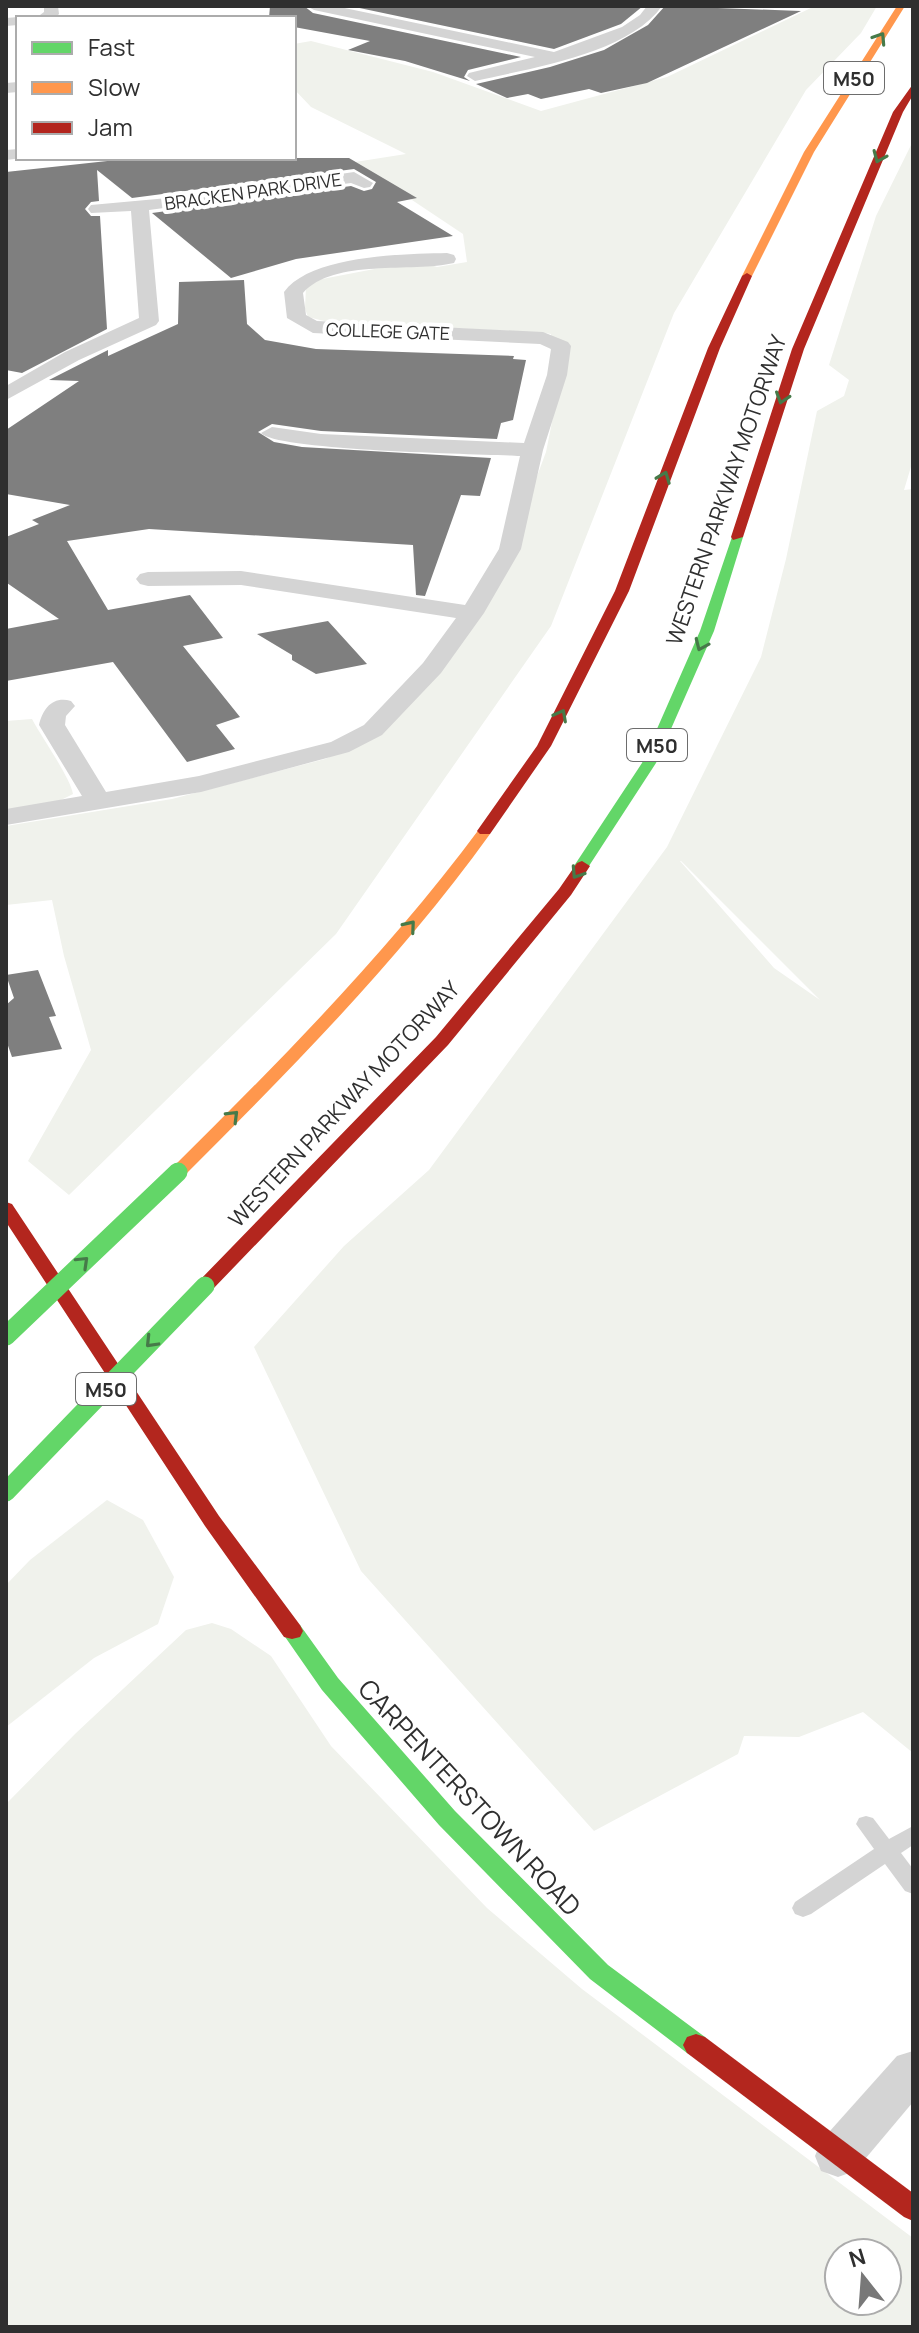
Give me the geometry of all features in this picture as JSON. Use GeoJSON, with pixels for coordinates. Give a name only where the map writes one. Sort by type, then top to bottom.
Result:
{"type":"FeatureCollection","features":[{"type":"Feature","properties":{"kind":"main road","name":"M50"},"geometry":{"type":"LineString","coordinates":[[6,1336],[178,1172],[346,1004],[463,862],[544,746],[622,591],[714,348],[762,242],[809,152],[901,6]]}},
{"type":"Feature","properties":{"kind":"main road","name":"WESTERN PARKWAY MOTORWAY"},"geometry":{"type":"LineString","coordinates":[[6,1492],[442,1041],[565,892],[649,763],[707,631],[798,349],[898,112],[913,87]]}},
{"type":"Feature","properties":{"kind":"main road","name":"CARPENTERSTOWN ROAD"},"geometry":{"type":"LineString","coordinates":[[6,1208],[212,1521],[330,1684],[447,1818],[599,1972],[838,2156],[913,2209]]}},
{"type":"Feature","properties":{"kind":"street"},"geometry":{"type":"LineString","coordinates":[[314,6],[557,57]]}},
{"type":"Feature","properties":{"kind":"street"},"geometry":{"type":"LineString","coordinates":[[475,76],[557,57],[625,30],[650,15],[655,6]]}},
{"type":"Feature","properties":{"kind":"street","name":"BRACKEN PARK DRIVE"},"geometry":{"type":"LineString","coordinates":[[97,209],[140,207],[354,177],[364,183]]}},
{"type":"Feature","properties":{"kind":"street","name":"BRACKEN PARK DRIVE"},"geometry":{"type":"LineString","coordinates":[[6,394],[72,356],[149,321],[140,207]]}},
{"type":"Feature","properties":{"kind":"street","name":"COLLEGE GATE"},"geometry":{"type":"LineString","coordinates":[[6,817],[201,784],[340,747],[373,730],[432,668],[472,613],[510,549],[532,450],[557,375],[561,346],[554,341],[522,336],[323,329],[302,324],[295,313],[296,285],[310,277],[383,264],[447,259]]}},
{"type":"Feature","properties":{"kind":"street"},"geometry":{"type":"LineString","coordinates":[[272,433],[321,440],[532,450]]}},
{"type":"Feature","properties":{"kind":"street"},"geometry":{"type":"LineString","coordinates":[[148,579],[241,578],[472,613]]}},
{"type":"Feature","properties":{"kind":"street"},"geometry":{"type":"LineString","coordinates":[[62,706],[54,715],[52,725],[99,802]]}},
{"type":"Feature","properties":{"kind":"street"},"geometry":{"type":"LineString","coordinates":[[838,2156],[913,2070]]}},
{"type":"Feature","properties":{"kind":"lane"},"geometry":{"type":"LineString","coordinates":[[866,1824],[913,1885]]}},
{"type":"Feature","properties":{"kind":"lane"},"geometry":{"type":"LineString","coordinates":[[803,1908],[913,1834]]}},
{"type":"Feature","properties":{"kind":"shaded area"},"geometry":{"type":"Polygon","coordinates":[[[815,6],[877,6],[861,33],[806,90],[674,313],[551,626],[336,934],[69,1195],[28,1161],[91,1050],[64,956],[52,900],[6,905],[6,826],[172,799],[325,759],[369,740],[510,549],[546,452],[563,367],[549,347],[551,334],[324,321],[308,317],[305,309],[306,286],[317,280],[390,266],[425,263],[437,267],[467,262],[463,234],[355,162],[406,154],[311,107],[296,91],[296,44],[311,41],[433,72],[541,111],[667,77],[815,6]]]}},
{"type":"Feature","properties":{"kind":"shaded area"},"geometry":{"type":"Polygon","coordinates":[[[913,141],[913,460],[904,490],[913,489],[913,1753],[863,1712],[799,1737],[744,1736],[738,1754],[594,1831],[361,1571],[254,1347],[344,1246],[429,1170],[667,847],[761,657],[786,559],[817,411],[844,396],[849,380],[829,365],[876,216],[913,141]],[[681,861],[774,968],[820,1000],[681,861]]]}},
{"type":"Feature","properties":{"kind":"shaded area"},"geometry":{"type":"Polygon","coordinates":[[[32,719],[73,794],[49,806],[6,809],[6,721],[32,719]]]}},
{"type":"Feature","properties":{"kind":"shaded area"},"geometry":{"type":"Polygon","coordinates":[[[107,1500],[143,1520],[174,1577],[158,1624],[94,1658],[6,1727],[6,1585],[30,1560],[107,1500]]]}},
{"type":"Feature","properties":{"kind":"shaded area"},"geometry":{"type":"Polygon","coordinates":[[[212,1623],[231,1629],[271,1656],[331,1746],[487,1908],[582,1989],[913,2238],[913,2327],[6,2327],[6,1804],[186,1630],[212,1623]]]}},
{"type":"Feature","properties":{"kind":"building"},"geometry":{"type":"Polygon","coordinates":[[[270,6],[304,6],[313,13],[521,57],[468,70],[464,77],[470,81],[405,61],[348,50],[370,41],[296,27],[296,16],[269,16],[270,6]]]}},
{"type":"Feature","properties":{"kind":"building"},"geometry":{"type":"Polygon","coordinates":[[[350,6],[643,6],[621,24],[554,49],[350,6]]]}},
{"type":"Feature","properties":{"kind":"building"},"geometry":{"type":"Polygon","coordinates":[[[665,6],[801,11],[647,83],[601,93],[589,89],[541,99],[528,94],[507,98],[476,84],[550,67],[604,50],[648,25],[665,6]]]}},
{"type":"Feature","properties":{"kind":"building"},"geometry":{"type":"Polygon","coordinates":[[[349,158],[417,198],[397,202],[453,236],[296,259],[231,278],[152,213],[351,186],[364,191],[372,189],[376,182],[354,169],[132,198],[97,170],[99,201],[91,202],[85,209],[91,216],[100,216],[107,329],[22,373],[6,370],[6,172],[117,160],[349,158]]]}},
{"type":"Feature","properties":{"kind":"building"},"geometry":{"type":"Polygon","coordinates":[[[244,280],[247,324],[265,340],[316,349],[514,356],[513,359],[526,360],[513,420],[501,423],[497,439],[321,431],[272,424],[258,432],[274,442],[302,447],[491,458],[480,496],[461,495],[425,596],[416,595],[413,545],[149,529],[67,541],[108,610],[190,595],[223,638],[183,646],[240,717],[216,725],[235,749],[187,762],[113,662],[6,681],[6,629],[59,619],[7,583],[6,537],[39,524],[32,520],[70,505],[6,494],[6,430],[79,381],[49,380],[108,350],[108,356],[178,324],[179,282],[244,280]]]}},
{"type":"Feature","properties":{"kind":"building"},"geometry":{"type":"Polygon","coordinates":[[[328,621],[367,664],[316,674],[257,634],[328,621]]]}},
{"type":"Feature","properties":{"kind":"building"},"geometry":{"type":"Polygon","coordinates":[[[38,970],[56,1016],[49,1017],[62,1049],[12,1057],[6,1040],[6,1005],[14,998],[6,975],[38,970]]]}},
{"type":"Feature","properties":{"kind":"traffic: fast"},"geometry":{"type":"LineString","coordinates":[[582,866],[649,763],[707,631],[737,537]]}},
{"type":"Feature","properties":{"kind":"traffic: fast"},"geometry":{"type":"LineString","coordinates":[[6,1336],[178,1172]]}},
{"type":"Feature","properties":{"kind":"traffic: fast"},"geometry":{"type":"LineString","coordinates":[[6,1492],[205,1286]]}},
{"type":"Feature","properties":{"kind":"traffic: fast"},"geometry":{"type":"LineString","coordinates":[[292,1631],[330,1684],[447,1818],[599,1972],[696,2045]]}},
{"type":"Feature","properties":{"kind":"traffic: slow"},"geometry":{"type":"LineString","coordinates":[[747,276],[809,152],[901,6]]}},
{"type":"Feature","properties":{"kind":"traffic: slow"},"geometry":{"type":"LineString","coordinates":[[178,1172],[378,966],[485,831]]}},
{"type":"Feature","properties":{"kind":"traffic: jam"},"geometry":{"type":"LineString","coordinates":[[737,537],[798,349],[898,112],[913,87]]}},
{"type":"Feature","properties":{"kind":"traffic: jam"},"geometry":{"type":"LineString","coordinates":[[485,831],[544,746],[622,591],[714,348],[747,276]]}},
{"type":"Feature","properties":{"kind":"traffic: jam"},"geometry":{"type":"LineString","coordinates":[[205,1286],[442,1041],[565,892],[582,866]]}},
{"type":"Feature","properties":{"kind":"traffic: jam"},"geometry":{"type":"LineString","coordinates":[[6,1208],[212,1521],[292,1631]]}},
{"type":"Feature","properties":{"kind":"traffic: jam"},"geometry":{"type":"LineString","coordinates":[[696,2045],[913,2209]]}}]}
